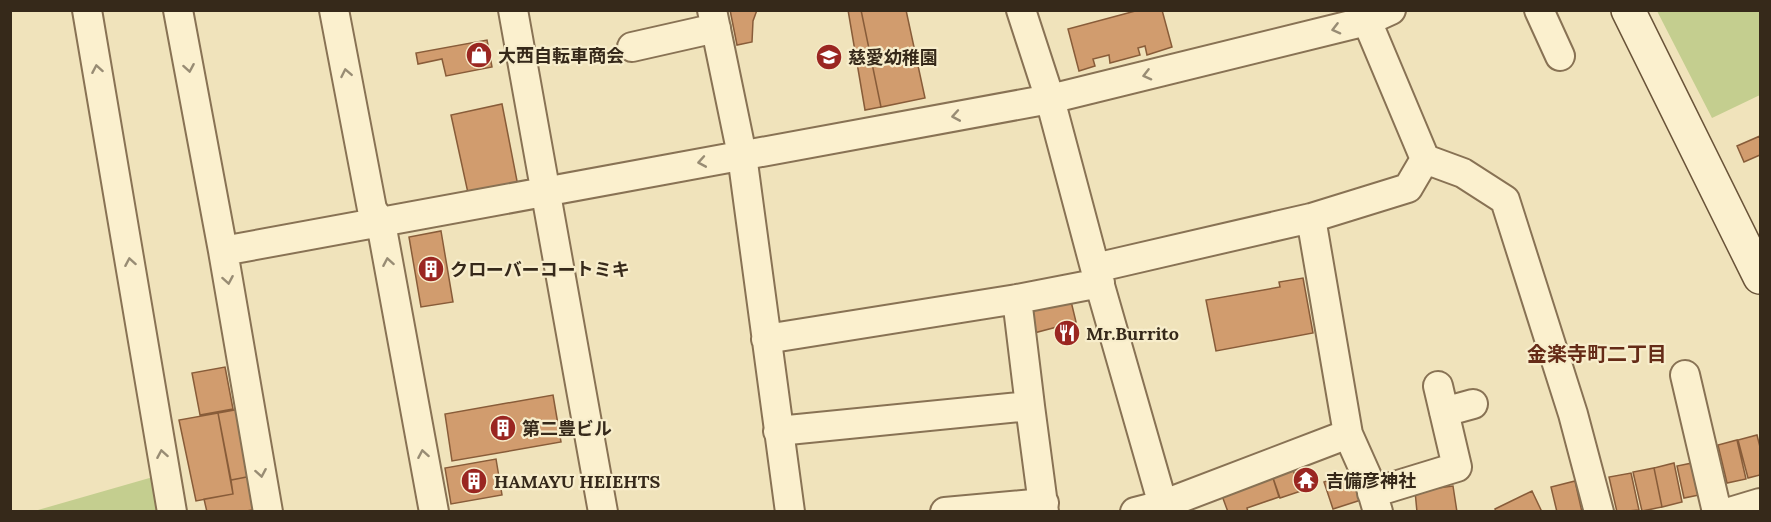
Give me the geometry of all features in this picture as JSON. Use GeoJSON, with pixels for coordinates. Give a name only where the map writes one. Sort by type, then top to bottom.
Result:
{"type":"FeatureCollection","features":[{"type":"Feature","properties":{"kind":"street"},"geometry":{"type":"LineString","coordinates":[[87,10],[172,512]]}},
{"type":"Feature","properties":{"kind":"street"},"geometry":{"type":"LineString","coordinates":[[178,10],[268,512]]}},
{"type":"Feature","properties":{"kind":"street"},"geometry":{"type":"LineString","coordinates":[[334,10],[372,209],[381,223],[434,512]]}},
{"type":"Feature","properties":{"kind":"street"},"geometry":{"type":"LineString","coordinates":[[513,10],[603,512]]}},
{"type":"Feature","properties":{"kind":"street"},"geometry":{"type":"LineString","coordinates":[[1021,10],[1050,99],[1097,275],[1154,509],[1348,434]]}},
{"type":"Feature","properties":{"kind":"street"},"geometry":{"type":"LineString","coordinates":[[1539,10],[1560,56]]}},
{"type":"Feature","properties":{"kind":"street"},"geometry":{"type":"LineString","coordinates":[[1628,10],[1761,277]]}},
{"type":"Feature","properties":{"kind":"street"},"geometry":{"type":"LineString","coordinates":[[223,251],[1050,99],[1373,14],[1425,159]]}},
{"type":"Feature","properties":{"kind":"street"},"geometry":{"type":"LineString","coordinates":[[632,47],[714,19],[742,155],[790,512]]}},
{"type":"Feature","properties":{"kind":"street"},"geometry":{"type":"LineString","coordinates":[[766,339],[1017,299],[1097,275],[1311,218],[1408,188],[1425,159]]}},
{"type":"Feature","properties":{"kind":"street"},"geometry":{"type":"LineString","coordinates":[[1425,159],[1463,173],[1505,200],[1573,414],[1599,512]]}},
{"type":"Feature","properties":{"kind":"street"},"geometry":{"type":"LineString","coordinates":[[1311,218],[1348,434],[1375,502],[1457,467],[1441,399],[1473,404]]}},
{"type":"Feature","properties":{"kind":"street"},"geometry":{"type":"LineString","coordinates":[[945,512],[1044,507],[1017,299]]}},
{"type":"Feature","properties":{"kind":"street"},"geometry":{"type":"LineString","coordinates":[[1685,375],[1717,512]]}},
{"type":"Feature","properties":{"kind":"street"},"geometry":{"type":"LineString","coordinates":[[778,431],[1030,406]]}},
{"type":"Feature","properties":{"kind":"street"},"geometry":{"type":"LineString","coordinates":[[1730,512],[1761,503]]}},
{"type":"Feature","properties":{"kind":"green space"},"geometry":{"type":"Polygon","coordinates":[[[1657,11],[1760,11],[1760,95],[1712,118],[1657,11]]]}},
{"type":"Feature","properties":{"kind":"green space"},"geometry":{"type":"Polygon","coordinates":[[[153,477],[159,512],[31,512],[153,477]]]}},
{"type":"Feature","properties":{"kind":"building"},"geometry":{"type":"Polygon","coordinates":[[[730,10],[757,10],[753,21],[752,42],[737,45],[730,10]]]}},
{"type":"Feature","properties":{"kind":"building"},"geometry":{"type":"Polygon","coordinates":[[[848,10],[861,10],[881,107],[865,110],[848,10]]]}},
{"type":"Feature","properties":{"kind":"building"},"geometry":{"type":"Polygon","coordinates":[[[861,10],[906,10],[925,98],[881,107],[861,10]]]}},
{"type":"Feature","properties":{"kind":"building"},"geometry":{"type":"Polygon","coordinates":[[[1139,10],[1162,10],[1172,47],[1147,55],[1145,46],[1138,48],[1140,55],[1110,63],[1109,55],[1093,59],[1095,66],[1079,71],[1068,29],[1139,10]]]}},
{"type":"Feature","properties":{"kind":"building"},"geometry":{"type":"Polygon","coordinates":[[[487,40],[492,67],[446,76],[442,59],[418,64],[416,53],[487,40]]]}},
{"type":"Feature","properties":{"kind":"building"},"geometry":{"type":"Polygon","coordinates":[[[502,104],[518,186],[468,193],[451,115],[502,104]]]}},
{"type":"Feature","properties":{"kind":"building"},"geometry":{"type":"Polygon","coordinates":[[[1760,136],[1760,155],[1744,162],[1737,146],[1760,136]]]}},
{"type":"Feature","properties":{"kind":"building","name":"クローバーコートミキ"},"geometry":{"type":"Polygon","coordinates":[[[441,231],[453,302],[421,307],[409,237],[441,231]]]}},
{"type":"Feature","properties":{"kind":"building"},"geometry":{"type":"Polygon","coordinates":[[[1303,278],[1313,333],[1216,351],[1206,300],[1280,287],[1279,282],[1303,278]]]}},
{"type":"Feature","properties":{"kind":"building"},"geometry":{"type":"Polygon","coordinates":[[[1070,297],[1076,322],[1034,333],[1027,307],[1070,297]]]}},
{"type":"Feature","properties":{"kind":"building"},"geometry":{"type":"Polygon","coordinates":[[[225,367],[233,409],[200,415],[192,373],[225,367]]]}},
{"type":"Feature","properties":{"kind":"building","name":"第二豊ビル"},"geometry":{"type":"Polygon","coordinates":[[[553,395],[561,442],[452,461],[445,414],[553,395]]]}},
{"type":"Feature","properties":{"kind":"building"},"geometry":{"type":"Polygon","coordinates":[[[240,409],[252,476],[231,480],[218,413],[240,409]]]}},
{"type":"Feature","properties":{"kind":"building"},"geometry":{"type":"Polygon","coordinates":[[[218,413],[233,494],[196,501],[179,420],[218,413]]]}},
{"type":"Feature","properties":{"kind":"building"},"geometry":{"type":"Polygon","coordinates":[[[1757,435],[1760,447],[1760,475],[1748,478],[1738,440],[1757,435]]]}},
{"type":"Feature","properties":{"kind":"building"},"geometry":{"type":"Polygon","coordinates":[[[1737,440],[1746,479],[1727,483],[1718,445],[1737,440]]]}},
{"type":"Feature","properties":{"kind":"building","name":"HAMAYU HEIEHTS"},"geometry":{"type":"Polygon","coordinates":[[[496,459],[502,495],[451,504],[445,468],[496,459]]]}},
{"type":"Feature","properties":{"kind":"building"},"geometry":{"type":"Polygon","coordinates":[[[1697,462],[1704,494],[1684,498],[1677,466],[1697,462]]]}},
{"type":"Feature","properties":{"kind":"building"},"geometry":{"type":"Polygon","coordinates":[[[1674,463],[1682,502],[1662,507],[1654,468],[1674,463]]]}},
{"type":"Feature","properties":{"kind":"building"},"geometry":{"type":"Polygon","coordinates":[[[1292,467],[1301,491],[1280,498],[1272,475],[1292,467]]]}},
{"type":"Feature","properties":{"kind":"building"},"geometry":{"type":"Polygon","coordinates":[[[1654,468],[1662,507],[1642,511],[1633,472],[1654,468]]]}},
{"type":"Feature","properties":{"kind":"building"},"geometry":{"type":"Polygon","coordinates":[[[1352,473],[1361,500],[1333,509],[1324,482],[1352,473]]]}},
{"type":"Feature","properties":{"kind":"building"},"geometry":{"type":"Polygon","coordinates":[[[1631,473],[1639,510],[1617,512],[1609,477],[1631,473]]]}},
{"type":"Feature","properties":{"kind":"building"},"geometry":{"type":"Polygon","coordinates":[[[1272,475],[1279,497],[1247,508],[1248,512],[1228,512],[1221,493],[1272,475]]]}},
{"type":"Feature","properties":{"kind":"building"},"geometry":{"type":"Polygon","coordinates":[[[252,476],[258,509],[241,512],[207,512],[204,499],[233,494],[231,480],[252,476]]]}},
{"type":"Feature","properties":{"kind":"building"},"geometry":{"type":"Polygon","coordinates":[[[1575,481],[1582,512],[1557,512],[1551,487],[1575,481]]]}},
{"type":"Feature","properties":{"kind":"building"},"geometry":{"type":"Polygon","coordinates":[[[1453,486],[1457,512],[1417,512],[1415,491],[1453,486]]]}},
{"type":"Feature","properties":{"kind":"building"},"geometry":{"type":"Polygon","coordinates":[[[1532,491],[1542,512],[1496,512],[1495,509],[1532,491]]]}},
{"type":"Feature","properties":{"kind":"place","name":"大西自転車商会"},"geometry":{"type":"Point","coordinates":[479,55]}},
{"type":"Feature","properties":{"kind":"place","name":"慈愛幼稚園"},"geometry":{"type":"Point","coordinates":[829,57]}},
{"type":"Feature","properties":{"kind":"place","name":"クローバーコートミキ"},"geometry":{"type":"Point","coordinates":[431,269]}},
{"type":"Feature","properties":{"kind":"place","name":"Mr.Burrito"},"geometry":{"type":"Point","coordinates":[1067,333]}},
{"type":"Feature","properties":{"kind":"place","name":"第二豊ビル"},"geometry":{"type":"Point","coordinates":[503,428]}},
{"type":"Feature","properties":{"kind":"place","name":"吉備彦神社"},"geometry":{"type":"Point","coordinates":[1306,480]}},
{"type":"Feature","properties":{"kind":"place","name":"HAMAYU HEIEHTS"},"geometry":{"type":"Point","coordinates":[474,481]}},
{"type":"Feature","properties":{"kind":"district","name":"金楽寺町二丁目"},"geometry":{"type":"Point","coordinates":[1597,353]}}]}
